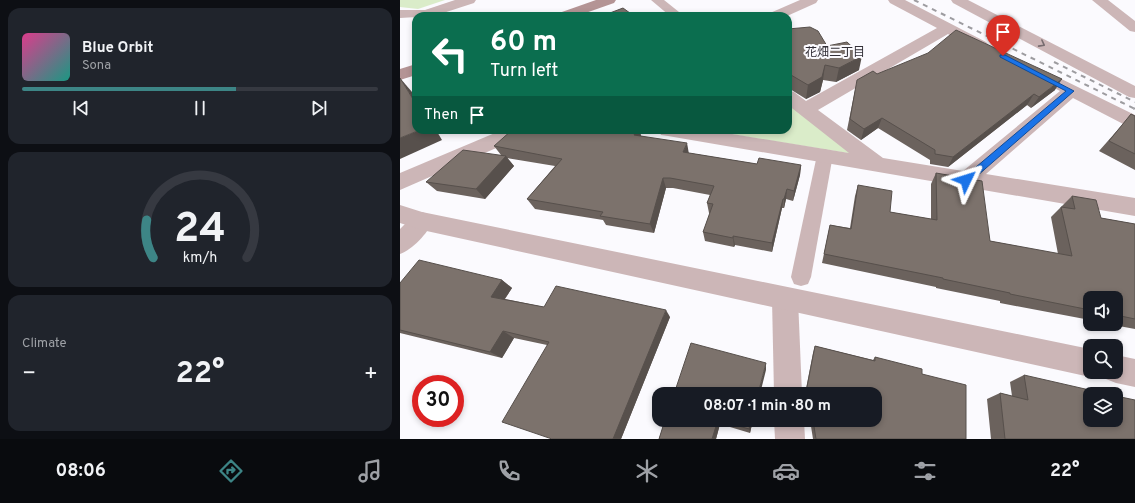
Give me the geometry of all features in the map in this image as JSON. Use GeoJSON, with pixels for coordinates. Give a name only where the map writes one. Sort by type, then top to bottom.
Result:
{"type":"FeatureCollection","features":[{"type":"Feature","properties":{"kind":"main road"},"geometry":{"type":"LineString","coordinates":[[575,12],[609,0]]}},
{"type":"Feature","properties":{"kind":"main road"},"geometry":{"type":"LineString","coordinates":[[400,75],[412,70]]}},
{"type":"Feature","properties":{"kind":"street"},"geometry":{"type":"LineString","coordinates":[[432,12],[469,0]]}},
{"type":"Feature","properties":{"kind":"street"},"geometry":{"type":"LineString","coordinates":[[657,0],[673,12]]}},
{"type":"Feature","properties":{"kind":"street"},"geometry":{"type":"LineString","coordinates":[[784,12],[811,0]]}},
{"type":"Feature","properties":{"kind":"street"},"geometry":{"type":"LineString","coordinates":[[895,0],[996,53]]}},
{"type":"Feature","properties":{"kind":"street"},"geometry":{"type":"LineString","coordinates":[[958,0],[1135,93]]}},
{"type":"Feature","properties":{"kind":"street"},"geometry":{"type":"LineString","coordinates":[[1099,0],[1135,28]]}},
{"type":"Feature","properties":{"kind":"street"},"geometry":{"type":"LineString","coordinates":[[400,14],[412,14]]}},
{"type":"Feature","properties":{"kind":"street"},"geometry":{"type":"LineString","coordinates":[[806,109],[948,28]]}},
{"type":"Feature","properties":{"kind":"street"},"geometry":{"type":"LineString","coordinates":[[1016,63],[1135,123]]}},
{"type":"Feature","properties":{"kind":"street"},"geometry":{"type":"LineString","coordinates":[[966,180],[1071,91]]}},
{"type":"Feature","properties":{"kind":"street"},"geometry":{"type":"LineString","coordinates":[[792,99],[878,164]]}},
{"type":"Feature","properties":{"kind":"street"},"geometry":{"type":"LineString","coordinates":[[400,182],[510,134]]}},
{"type":"Feature","properties":{"kind":"street"},"geometry":{"type":"LineString","coordinates":[[692,134],[1135,207]]}},
{"type":"Feature","properties":{"kind":"street"},"geometry":{"type":"LineString","coordinates":[[801,277],[825,156]]}},
{"type":"Feature","properties":{"kind":"street"},"geometry":{"type":"LineString","coordinates":[[400,244],[411,217],[785,299],[1083,362]]}},
{"type":"Feature","properties":{"kind":"street"},"geometry":{"type":"LineString","coordinates":[[785,299],[788,387]]}},
{"type":"Feature","properties":{"kind":"street"},"geometry":{"type":"LineString","coordinates":[[1123,370],[1135,373]]}},
{"type":"Feature","properties":{"kind":"street"},"geometry":{"type":"LineString","coordinates":[[789,427],[790,439]]}},
{"type":"Feature","properties":{"kind":"green space"},"geometry":{"type":"Polygon","coordinates":[[[400,0],[445,0],[418,9],[400,7],[400,0]]]}},
{"type":"Feature","properties":{"kind":"green space"},"geometry":{"type":"Polygon","coordinates":[[[792,106],[854,154],[730,134],[792,134],[792,106]]]}},
{"type":"Feature","properties":{"kind":"building"},"geometry":{"type":"Polygon","coordinates":[[[623,8],[628,12],[612,12],[623,8]]]}},
{"type":"Feature","properties":{"kind":"building"},"geometry":{"type":"Polygon","coordinates":[[[810,27],[818,31],[827,46],[847,42],[862,56],[839,68],[825,65],[822,77],[808,85],[792,76],[792,29],[810,27]]]}},
{"type":"Feature","properties":{"kind":"building"},"geometry":{"type":"Polygon","coordinates":[[[956,30],[1062,79],[1039,97],[1034,94],[953,157],[935,154],[935,150],[882,118],[864,129],[850,119],[857,80],[873,71],[877,74],[928,53],[956,30]]]}},
{"type":"Feature","properties":{"kind":"building"},"geometry":{"type":"Polygon","coordinates":[[[400,78],[412,98],[412,133],[400,138],[400,78]]]}},
{"type":"Feature","properties":{"kind":"building"},"geometry":{"type":"Polygon","coordinates":[[[1131,114],[1135,116],[1135,154],[1109,141],[1131,114]]]}},
{"type":"Feature","properties":{"kind":"building"},"geometry":{"type":"Polygon","coordinates":[[[508,134],[635,134],[687,143],[683,152],[757,164],[759,158],[801,165],[794,191],[787,189],[783,199],[772,243],[733,236],[733,238],[703,232],[713,204],[707,203],[714,186],[670,178],[663,178],[650,224],[600,216],[603,212],[527,199],[562,159],[494,146],[508,134]]]}},
{"type":"Feature","properties":{"kind":"building"},"geometry":{"type":"Polygon","coordinates":[[[463,150],[506,156],[476,189],[426,182],[463,150]]]}},
{"type":"Feature","properties":{"kind":"building"},"geometry":{"type":"Polygon","coordinates":[[[936,173],[982,181],[990,241],[1072,256],[1061,207],[1075,209],[1072,196],[1096,200],[1101,218],[1135,224],[1135,319],[1123,316],[1123,291],[1083,291],[1083,309],[824,254],[830,225],[851,229],[858,185],[892,191],[890,212],[937,220],[936,173]]]}},
{"type":"Feature","properties":{"kind":"building"},"geometry":{"type":"Polygon","coordinates":[[[419,260],[502,280],[491,297],[544,307],[556,286],[666,310],[613,439],[552,439],[502,422],[549,342],[503,331],[490,352],[400,330],[400,283],[419,260]]]}},
{"type":"Feature","properties":{"kind":"building"},"geometry":{"type":"Polygon","coordinates":[[[691,343],[766,363],[760,387],[676,387],[691,343]]]}},
{"type":"Feature","properties":{"kind":"building"},"geometry":{"type":"Polygon","coordinates":[[[815,346],[875,361],[875,357],[922,369],[922,374],[966,385],[966,439],[816,439],[814,427],[882,427],[882,387],[807,387],[815,346]]]}},
{"type":"Feature","properties":{"kind":"building"},"geometry":{"type":"Polygon","coordinates":[[[1024,375],[1083,389],[1083,427],[1123,427],[1123,397],[1135,400],[1135,439],[1005,439],[1000,393],[1028,400],[1024,375]]]}},
{"type":"Feature","properties":{"kind":"building"},"geometry":{"type":"Polygon","coordinates":[[[663,427],[716,427],[712,439],[659,439],[663,427]]]}},
{"type":"Feature","properties":{"kind":"railway"},"geometry":{"type":"LineString","coordinates":[[914,0],[1135,109],[1134,108]]}},
{"type":"Feature","properties":{"kind":"railway"},"geometry":{"type":"LineString","coordinates":[[1054,62],[1135,102]]}},
{"type":"Feature","properties":{"kind":"district","name":"花畑二丁目"},"geometry":{"type":"Point","coordinates":[835,52]}},
{"type":"Feature","properties":{"kind":"route"},"geometry":{"type":"LineString","coordinates":[[966,180],[1071,91],[1003,56]]}}]}
